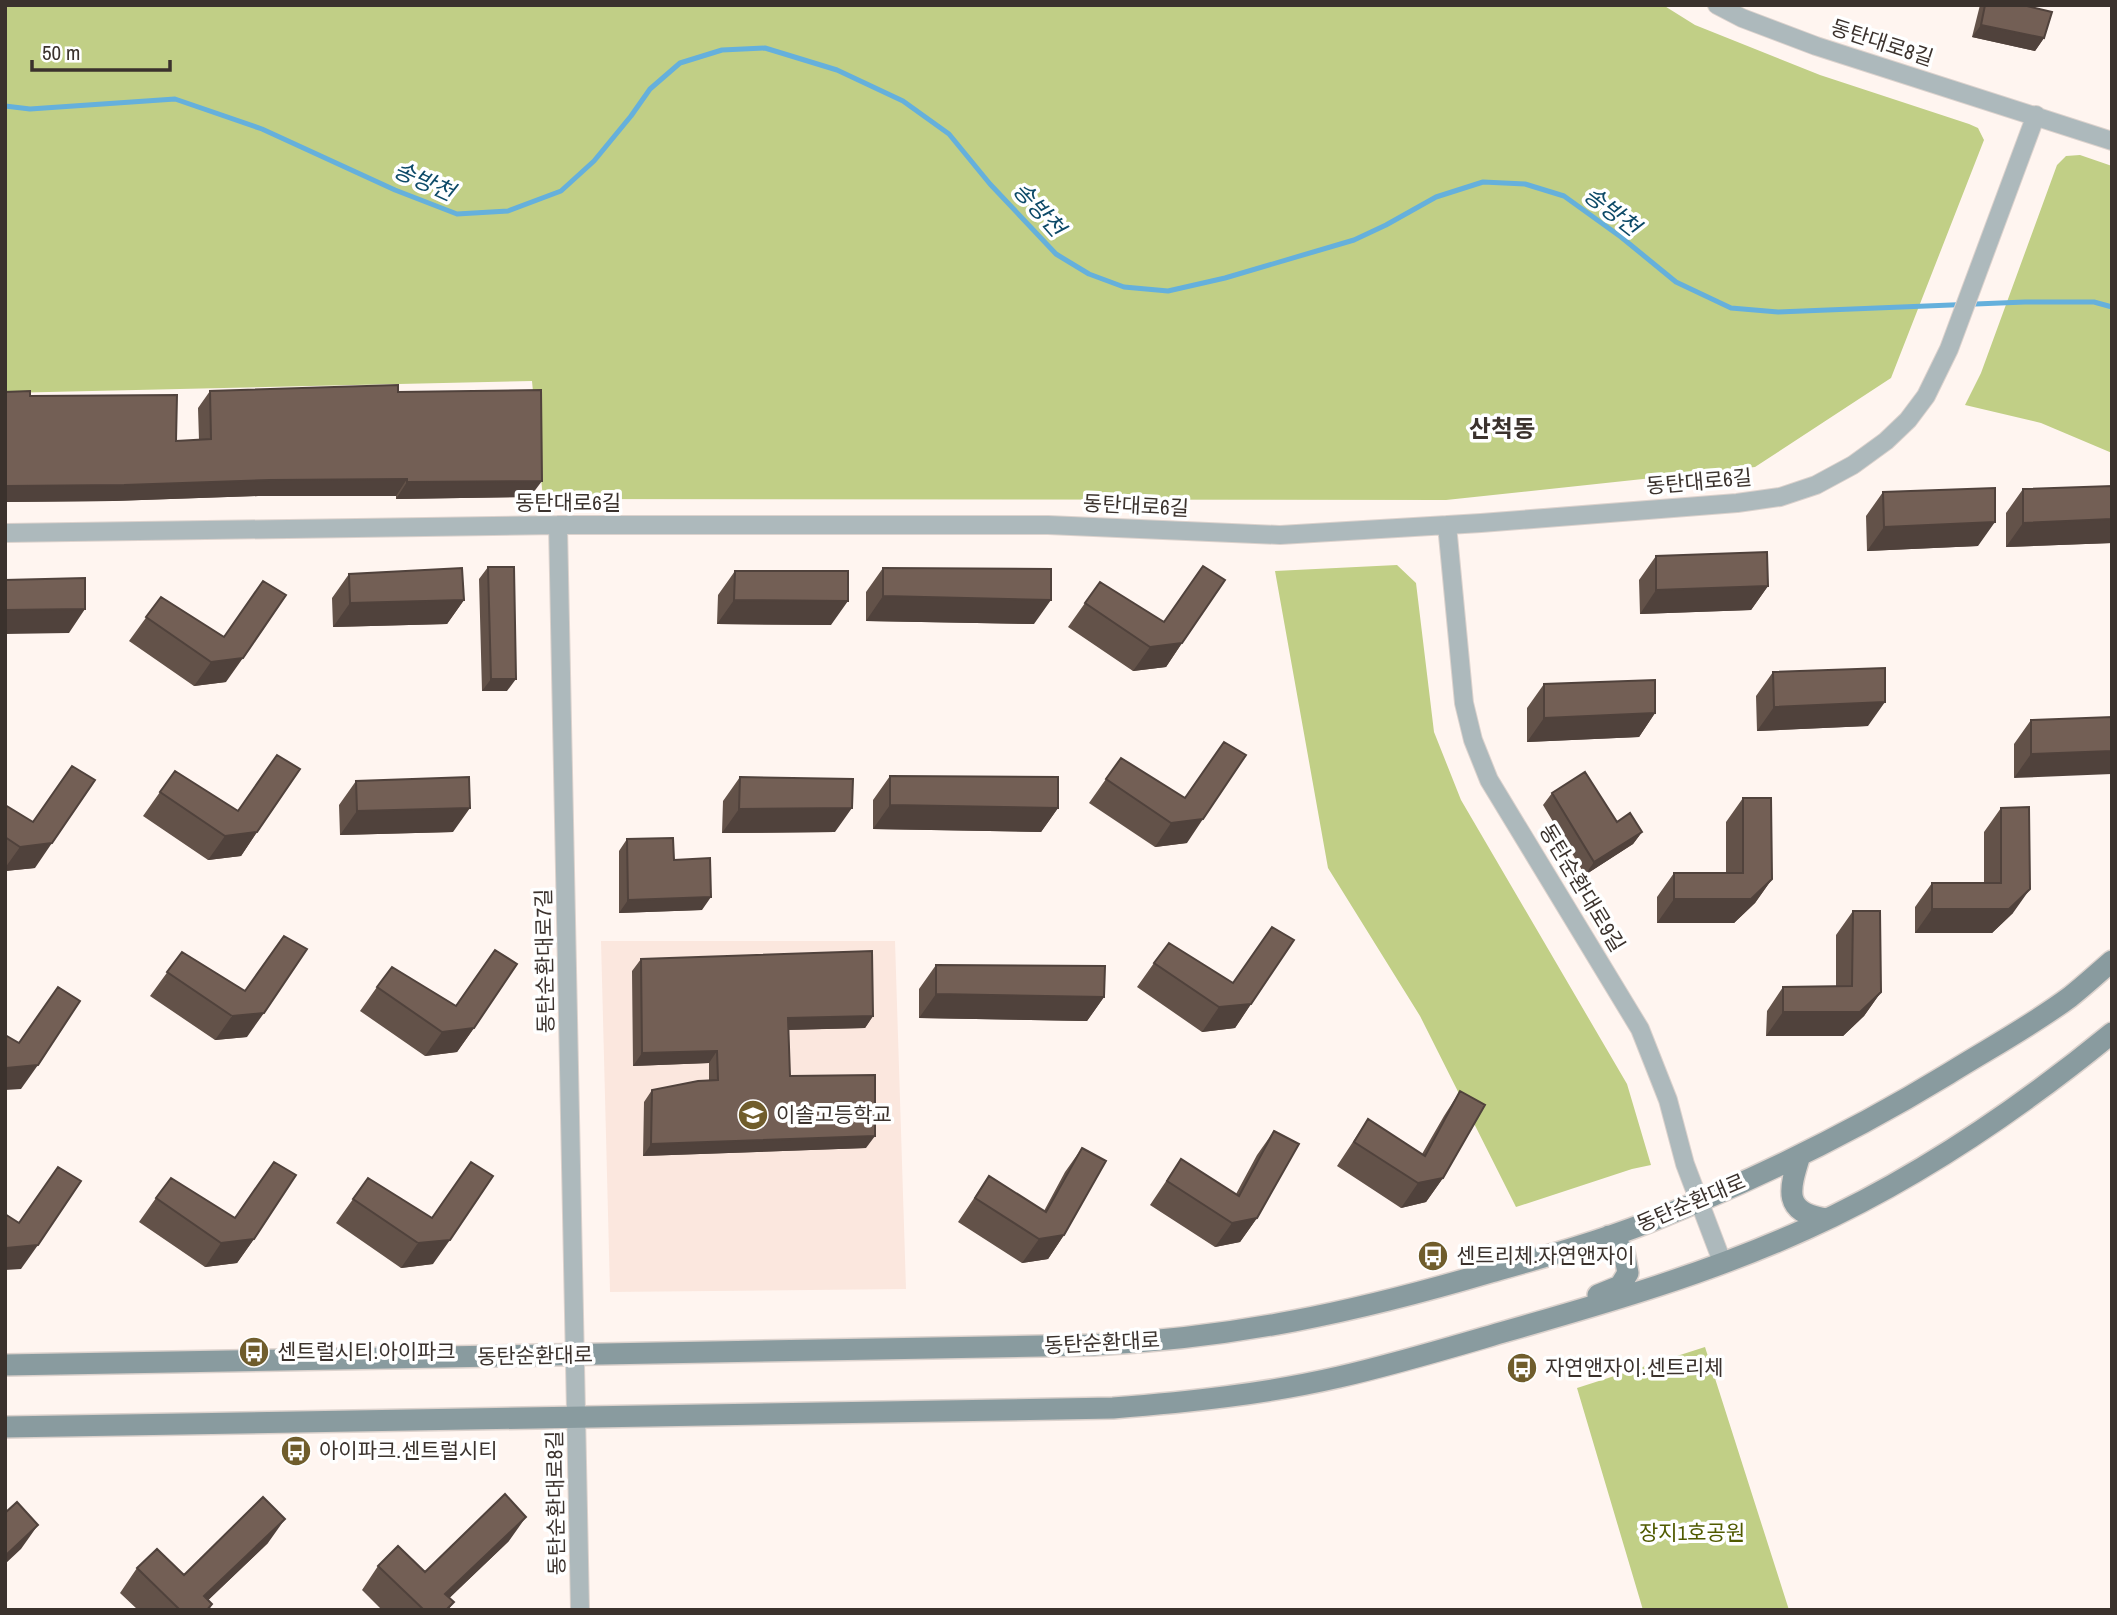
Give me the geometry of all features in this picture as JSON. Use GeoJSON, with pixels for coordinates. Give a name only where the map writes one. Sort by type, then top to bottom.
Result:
{"type":"FeatureCollection","features":[{"type":"Feature","properties":{"kind":"main road","name":"동탄순환대로"},"geometry":{"type":"LineString","coordinates":[[5,1365],[1093,1346],[1208,1336],[1297,1322],[1452,1284],[1609,1236],[1699,1201],[1800,1155],[1897,1105],[2070,997],[2112,961]]}},
{"type":"Feature","properties":{"kind":"main road"},"geometry":{"type":"LineString","coordinates":[[5,1427],[577,1407],[1100,1408],[1236,1396],[1340,1377],[1643,1292],[1723,1264],[1827,1219],[1968,1139],[2060,1076],[2112,1034]]}},
{"type":"Feature","properties":{"kind":"main road"},"geometry":{"type":"LineString","coordinates":[[1800,1155],[1792,1180],[1792,1197],[1797,1209],[1808,1216],[1827,1219]]}},
{"type":"Feature","properties":{"kind":"main road"},"geometry":{"type":"LineString","coordinates":[[1542,1321],[1620,1286],[1628,1273],[1627,1264],[1624,1252],[1609,1236]]}},
{"type":"Feature","properties":{"kind":"street","name":"동탄대로8길"},"geometry":{"type":"LineString","coordinates":[[1717,5],[1742,18],[1816,46],[2112,141]]}},
{"type":"Feature","properties":{"kind":"street","name":"동탄대로6길"},"geometry":{"type":"LineString","coordinates":[[5,533],[558,525],[1048,524],[1259,535],[1447,525],[1737,503],[1780,497],[1816,485],[1853,465],[1886,442],[1908,420],[1926,396],[1949,349],[2036,115]]}},
{"type":"Feature","properties":{"kind":"street","name":"동탄순환대로7길"},"geometry":{"type":"LineString","coordinates":[[558,525],[577,1407]]}},
{"type":"Feature","properties":{"kind":"street","name":"동탄순환대로9길"},"geometry":{"type":"LineString","coordinates":[[1447,525],[1464,703],[1473,740],[1489,780],[1640,1028],[1668,1100],[1685,1164],[1723,1264]]}},
{"type":"Feature","properties":{"kind":"street","name":"동탄순환대로8길"},"geometry":{"type":"LineString","coordinates":[[577,1407],[580,1610]]}},
{"type":"Feature","properties":{"kind":"shaded area","name":"이솔고등학교"},"geometry":{"type":"Polygon","coordinates":[[[601,941],[895,941],[906,1289],[610,1292],[601,941]]]}},
{"type":"Feature","properties":{"kind":"green space"},"geometry":{"type":"Polygon","coordinates":[[[5,5],[1663,5],[1695,25],[1820,75],[1969,124],[1978,128],[1984,140],[1891,378],[1755,467],[1446,500],[543,499],[532,381],[5,393],[5,5]]]}},
{"type":"Feature","properties":{"kind":"green space"},"geometry":{"type":"Polygon","coordinates":[[[2080,155],[2112,166],[2112,453],[2041,423],[1965,405],[1981,373],[2057,165],[2066,156],[2080,155]]]}},
{"type":"Feature","properties":{"kind":"green space"},"geometry":{"type":"Polygon","coordinates":[[[1397,565],[1416,583],[1434,732],[1461,800],[1627,1084],[1651,1165],[1516,1207],[1420,1016],[1328,868],[1275,571],[1397,565]]]}},
{"type":"Feature","properties":{"kind":"green space","name":"장지1호공원"},"geometry":{"type":"Polygon","coordinates":[[[1705,1347],[1789,1610],[1643,1610],[1577,1388],[1705,1347]]]}},
{"type":"Feature","properties":{"kind":"building"},"geometry":{"type":"Polygon","coordinates":[[[1985,5],[2023,5],[2052,12],[2044,38],[1981,25],[1985,5]]]}},
{"type":"Feature","properties":{"kind":"building"},"geometry":{"type":"Polygon","coordinates":[[[398,385],[398,392],[541,390],[542,481],[270,480],[5,486],[5,392],[30,391],[30,396],[177,395],[176,441],[211,439],[210,391],[398,385]]]}},
{"type":"Feature","properties":{"kind":"building"},"geometry":{"type":"Polygon","coordinates":[[[2112,486],[2112,519],[2023,523],[2023,489],[2112,486]]]}},
{"type":"Feature","properties":{"kind":"building"},"geometry":{"type":"Polygon","coordinates":[[[1995,488],[1995,522],[1884,527],[1883,492],[1995,488]]]}},
{"type":"Feature","properties":{"kind":"building"},"geometry":{"type":"Polygon","coordinates":[[[1767,552],[1768,586],[1656,590],[1656,556],[1767,552]]]}},
{"type":"Feature","properties":{"kind":"building"},"geometry":{"type":"Polygon","coordinates":[[[1203,566],[1225,580],[1182,643],[1150,647],[1085,603],[1100,582],[1164,622],[1203,566]]]}},
{"type":"Feature","properties":{"kind":"building"},"geometry":{"type":"Polygon","coordinates":[[[488,567],[514,567],[516,679],[491,679],[488,567]]]}},
{"type":"Feature","properties":{"kind":"building"},"geometry":{"type":"Polygon","coordinates":[[[462,568],[464,600],[350,603],[349,574],[462,568]]]}},
{"type":"Feature","properties":{"kind":"building"},"geometry":{"type":"Polygon","coordinates":[[[883,568],[1051,569],[1051,600],[883,596],[883,568]]]}},
{"type":"Feature","properties":{"kind":"building"},"geometry":{"type":"Polygon","coordinates":[[[735,571],[848,571],[848,601],[734,600],[735,571]]]}},
{"type":"Feature","properties":{"kind":"building"},"geometry":{"type":"Polygon","coordinates":[[[85,578],[85,609],[5,610],[5,580],[85,578]]]}},
{"type":"Feature","properties":{"kind":"building"},"geometry":{"type":"Polygon","coordinates":[[[263,581],[286,595],[243,658],[211,662],[146,617],[161,597],[224,637],[263,581]]]}},
{"type":"Feature","properties":{"kind":"building"},"geometry":{"type":"Polygon","coordinates":[[[1885,668],[1885,702],[1774,707],[1773,672],[1885,668]]]}},
{"type":"Feature","properties":{"kind":"building"},"geometry":{"type":"Polygon","coordinates":[[[1655,680],[1655,713],[1544,718],[1544,684],[1655,680]]]}},
{"type":"Feature","properties":{"kind":"building"},"geometry":{"type":"Polygon","coordinates":[[[2112,717],[2112,751],[2031,754],[2031,720],[2112,717]]]}},
{"type":"Feature","properties":{"kind":"building"},"geometry":{"type":"Polygon","coordinates":[[[1224,742],[1246,755],[1203,819],[1171,823],[1106,779],[1121,758],[1185,798],[1224,742]]]}},
{"type":"Feature","properties":{"kind":"building"},"geometry":{"type":"Polygon","coordinates":[[[277,755],[300,769],[257,832],[225,836],[160,792],[175,771],[238,811],[277,755]]]}},
{"type":"Feature","properties":{"kind":"building"},"geometry":{"type":"Polygon","coordinates":[[[72,766],[95,780],[52,843],[20,847],[5,837],[5,805],[33,822],[72,766]]]}},
{"type":"Feature","properties":{"kind":"building"},"geometry":{"type":"Polygon","coordinates":[[[1585,772],[1617,822],[1630,813],[1642,832],[1594,862],[1552,793],[1585,772]]]}},
{"type":"Feature","properties":{"kind":"building"},"geometry":{"type":"Polygon","coordinates":[[[890,776],[1058,777],[1058,808],[890,805],[890,776]]]}},
{"type":"Feature","properties":{"kind":"building"},"geometry":{"type":"Polygon","coordinates":[[[469,777],[470,808],[357,811],[356,781],[469,777]]]}},
{"type":"Feature","properties":{"kind":"building"},"geometry":{"type":"Polygon","coordinates":[[[740,777],[853,779],[852,808],[739,809],[740,777]]]}},
{"type":"Feature","properties":{"kind":"building"},"geometry":{"type":"Polygon","coordinates":[[[1743,798],[1771,798],[1772,879],[1751,899],[1674,899],[1674,873],[1743,873],[1743,798]]]}},
{"type":"Feature","properties":{"kind":"building"},"geometry":{"type":"Polygon","coordinates":[[[2029,807],[2030,889],[2009,909],[1932,909],[1932,883],[2001,883],[2001,808],[2029,807]]]}},
{"type":"Feature","properties":{"kind":"building"},"geometry":{"type":"Polygon","coordinates":[[[673,838],[674,860],[710,858],[711,897],[628,900],[627,839],[673,838]]]}},
{"type":"Feature","properties":{"kind":"building"},"geometry":{"type":"Polygon","coordinates":[[[1853,911],[1880,911],[1881,992],[1860,1012],[1783,1012],[1783,987],[1852,986],[1853,911]]]}},
{"type":"Feature","properties":{"kind":"building"},"geometry":{"type":"Polygon","coordinates":[[[1272,927],[1294,940],[1251,1004],[1219,1007],[1154,963],[1169,943],[1233,983],[1272,927]]]}},
{"type":"Feature","properties":{"kind":"building"},"geometry":{"type":"Polygon","coordinates":[[[284,936],[307,949],[264,1013],[232,1016],[167,972],[182,952],[245,991],[284,936]]]}},
{"type":"Feature","properties":{"kind":"building"},"geometry":{"type":"Polygon","coordinates":[[[495,950],[517,964],[474,1028],[442,1032],[377,987],[392,967],[456,1006],[495,950]]]}},
{"type":"Feature","properties":{"kind":"building"},"geometry":{"type":"Polygon","coordinates":[[[872,951],[873,1016],[788,1018],[790,1076],[875,1075],[875,1136],[651,1144],[652,1090],[718,1080],[717,1051],[642,1053],[641,959],[872,951]]]}},
{"type":"Feature","properties":{"kind":"building"},"geometry":{"type":"Polygon","coordinates":[[[936,965],[1105,966],[1104,997],[936,994],[936,965]]]}},
{"type":"Feature","properties":{"kind":"building"},"geometry":{"type":"Polygon","coordinates":[[[58,987],[80,1001],[38,1065],[6,1068],[5,1035],[19,1043],[58,987]]]}},
{"type":"Feature","properties":{"kind":"building"},"geometry":{"type":"Polygon","coordinates":[[[1460,1091],[1485,1105],[1443,1178],[1418,1183],[1354,1142],[1368,1119],[1425,1156],[1460,1091]]]}},
{"type":"Feature","properties":{"kind":"building"},"geometry":{"type":"Polygon","coordinates":[[[1274,1131],[1299,1144],[1257,1218],[1232,1223],[1167,1181],[1181,1159],[1239,1196],[1274,1131]]]}},
{"type":"Feature","properties":{"kind":"building"},"geometry":{"type":"Polygon","coordinates":[[[1082,1148],[1106,1161],[1064,1235],[1039,1239],[975,1198],[989,1176],[1046,1212],[1082,1148]]]}},
{"type":"Feature","properties":{"kind":"building"},"geometry":{"type":"Polygon","coordinates":[[[274,1162],[296,1175],[254,1239],[221,1243],[156,1198],[171,1178],[235,1218],[274,1162]]]}},
{"type":"Feature","properties":{"kind":"building"},"geometry":{"type":"Polygon","coordinates":[[[471,1162],[493,1176],[450,1240],[418,1243],[353,1199],[368,1178],[432,1218],[471,1162]]]}},
{"type":"Feature","properties":{"kind":"building"},"geometry":{"type":"Polygon","coordinates":[[[58,1167],[81,1181],[38,1245],[6,1248],[5,1214],[19,1223],[58,1167]]]}},
{"type":"Feature","properties":{"kind":"building"},"geometry":{"type":"Polygon","coordinates":[[[505,1494],[526,1517],[445,1594],[454,1602],[446,1610],[424,1610],[378,1566],[398,1546],[425,1572],[505,1494]]]}},
{"type":"Feature","properties":{"kind":"building"},"geometry":{"type":"Polygon","coordinates":[[[263,1497],[285,1519],[204,1596],[212,1604],[207,1610],[180,1610],[137,1568],[157,1549],[184,1575],[263,1497]]]}},
{"type":"Feature","properties":{"kind":"building"},"geometry":{"type":"Polygon","coordinates":[[[17,1502],[38,1525],[5,1556],[5,1513],[17,1502]]]}},
{"type":"Feature","properties":{"kind":"waterway","name":"송방천"},"geometry":{"type":"LineString","coordinates":[[5,106],[30,109],[175,99],[262,129],[395,190],[457,214],[508,211],[561,191],[594,161],[650,89],[680,63],[722,50],[765,48],[837,70],[903,101],[949,134],[990,184],[1056,254],[1089,274],[1124,287],[1168,291],[1225,278],[1354,240],[1436,197],[1483,182],[1525,184],[1564,196],[1621,237],[1676,282],[1731,308],[1778,312],[2025,302],[2094,302],[2112,307]]}},
{"type":"Feature","properties":{"kind":"place","name":"이솔고등학교"},"geometry":{"type":"Point","coordinates":[753,1115]}},
{"type":"Feature","properties":{"kind":"place","name":"센트리체.자연앤자이"},"geometry":{"type":"Point","coordinates":[1433,1256]}},
{"type":"Feature","properties":{"kind":"place","name":"센트럴시티.아이파크"},"geometry":{"type":"Point","coordinates":[254,1352]}},
{"type":"Feature","properties":{"kind":"place","name":"자연앤자이.센트리체"},"geometry":{"type":"Point","coordinates":[1522,1368]}},
{"type":"Feature","properties":{"kind":"place","name":"아이파크.센트럴시티"},"geometry":{"type":"Point","coordinates":[296,1451]}},
{"type":"Feature","properties":{"kind":"district","name":"산척동"},"geometry":{"type":"Point","coordinates":[1502,429]}}]}
